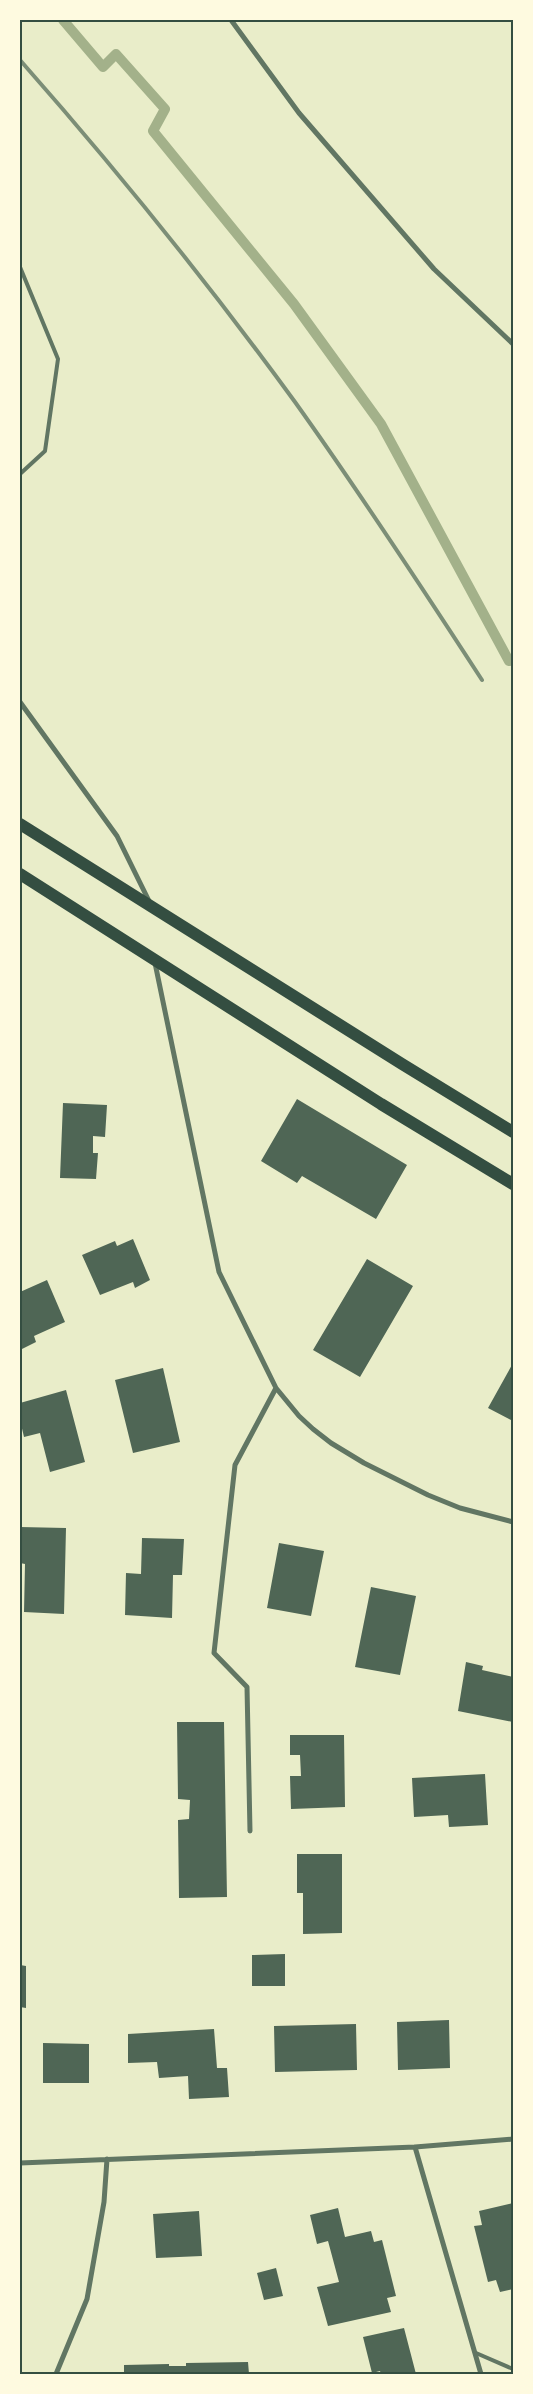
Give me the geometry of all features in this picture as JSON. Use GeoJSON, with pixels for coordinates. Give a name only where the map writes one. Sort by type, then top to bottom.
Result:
{"type":"FeatureCollection","features":[{"type":"Feature","properties":{"kind":"main road"},"geometry":{"type":"LineString","coordinates":[[20,824],[513,1132]]}},
{"type":"Feature","properties":{"kind":"main road"},"geometry":{"type":"LineString","coordinates":[[20,874],[381,1104],[513,1184]]}},
{"type":"Feature","properties":{"kind":"street"},"geometry":{"type":"LineString","coordinates":[[231,20],[299,113],[421,254],[513,344]]}},
{"type":"Feature","properties":{"kind":"street"},"geometry":{"type":"LineString","coordinates":[[20,702],[117,836],[151,906]]}},
{"type":"Feature","properties":{"kind":"street"},"geometry":{"type":"LineString","coordinates":[[154,958],[219,1272],[276,1388],[299,1416],[314,1429],[331,1443],[364,1463],[428,1495],[460,1508],[513,1522]]}},
{"type":"Feature","properties":{"kind":"street"},"geometry":{"type":"LineString","coordinates":[[250,1831],[248,1687],[214,1653],[235,1465],[276,1388]]}},
{"type":"Feature","properties":{"kind":"street"},"geometry":{"type":"LineString","coordinates":[[20,2163],[415,2147],[513,2140]]}},
{"type":"Feature","properties":{"kind":"street"},"geometry":{"type":"LineString","coordinates":[[415,2147],[481,2374]]}},
{"type":"Feature","properties":{"kind":"street"},"geometry":{"type":"LineString","coordinates":[[56,2374],[87,2299],[104,2202],[107,2159]]}},
{"type":"Feature","properties":{"kind":"lane"},"geometry":{"type":"LineString","coordinates":[[20,267],[58,360],[45,451],[20,474]]}},
{"type":"Feature","properties":{"kind":"lane"},"geometry":{"type":"LineString","coordinates":[[476,2354],[513,2369]]}},
{"type":"Feature","properties":{"kind":"building"},"geometry":{"type":"Polygon","coordinates":[[[297,1099],[407,1165],[376,1219],[302,1176],[297,1183],[261,1161],[297,1099]]]}},
{"type":"Feature","properties":{"kind":"building"},"geometry":{"type":"Polygon","coordinates":[[[63,1103],[107,1105],[105,1137],[93,1136],[93,1153],[98,1153],[96,1179],[60,1178],[63,1103]]]}},
{"type":"Feature","properties":{"kind":"building"},"geometry":{"type":"Polygon","coordinates":[[[133,1239],[150,1280],[135,1288],[133,1282],[100,1295],[82,1255],[115,1241],[117,1246],[133,1239]]]}},
{"type":"Feature","properties":{"kind":"building"},"geometry":{"type":"Polygon","coordinates":[[[367,1259],[413,1286],[360,1377],[313,1350],[367,1259]]]}},
{"type":"Feature","properties":{"kind":"building"},"geometry":{"type":"Polygon","coordinates":[[[47,1280],[65,1322],[34,1336],[36,1342],[20,1350],[20,1292],[47,1280]]]}},
{"type":"Feature","properties":{"kind":"building"},"geometry":{"type":"Polygon","coordinates":[[[513,1363],[513,1421],[488,1408],[513,1363]]]}},
{"type":"Feature","properties":{"kind":"building"},"geometry":{"type":"Polygon","coordinates":[[[163,1368],[180,1442],[133,1453],[115,1380],[163,1368]]]}},
{"type":"Feature","properties":{"kind":"building"},"geometry":{"type":"Polygon","coordinates":[[[66,1390],[85,1462],[50,1472],[40,1433],[24,1437],[20,1420],[20,1403],[66,1390]]]}},
{"type":"Feature","properties":{"kind":"building"},"geometry":{"type":"Polygon","coordinates":[[[20,1527],[66,1528],[64,1614],[24,1612],[25,1564],[20,1563],[20,1527]]]}},
{"type":"Feature","properties":{"kind":"building"},"geometry":{"type":"Polygon","coordinates":[[[142,1538],[184,1539],[182,1575],[173,1575],[172,1618],[125,1615],[126,1573],[141,1574],[142,1538]]]}},
{"type":"Feature","properties":{"kind":"building"},"geometry":{"type":"Polygon","coordinates":[[[279,1543],[324,1551],[311,1616],[267,1608],[279,1543]]]}},
{"type":"Feature","properties":{"kind":"building"},"geometry":{"type":"Polygon","coordinates":[[[371,1587],[416,1596],[400,1675],[355,1667],[371,1587]]]}},
{"type":"Feature","properties":{"kind":"building"},"geometry":{"type":"Polygon","coordinates":[[[466,1662],[483,1666],[482,1670],[513,1677],[513,1722],[458,1711],[466,1662]]]}},
{"type":"Feature","properties":{"kind":"building"},"geometry":{"type":"Polygon","coordinates":[[[177,1722],[224,1722],[227,1897],[179,1898],[178,1820],[189,1819],[190,1800],[178,1799],[177,1722]]]}},
{"type":"Feature","properties":{"kind":"building"},"geometry":{"type":"Polygon","coordinates":[[[290,1735],[344,1735],[345,1807],[291,1809],[290,1776],[301,1776],[300,1755],[290,1755],[290,1735]]]}},
{"type":"Feature","properties":{"kind":"building"},"geometry":{"type":"Polygon","coordinates":[[[485,1774],[488,1825],[449,1827],[448,1815],[414,1817],[412,1778],[485,1774]]]}},
{"type":"Feature","properties":{"kind":"building"},"geometry":{"type":"Polygon","coordinates":[[[297,1854],[342,1854],[342,1933],[303,1934],[303,1893],[297,1893],[297,1854]]]}},
{"type":"Feature","properties":{"kind":"building"},"geometry":{"type":"Polygon","coordinates":[[[285,1954],[285,1986],[252,1986],[252,1955],[285,1954]]]}},
{"type":"Feature","properties":{"kind":"building"},"geometry":{"type":"Polygon","coordinates":[[[20,1965],[26,1966],[26,2008],[20,2007],[20,1965]]]}},
{"type":"Feature","properties":{"kind":"building"},"geometry":{"type":"Polygon","coordinates":[[[449,2020],[450,2068],[398,2070],[397,2022],[449,2020]]]}},
{"type":"Feature","properties":{"kind":"building"},"geometry":{"type":"Polygon","coordinates":[[[356,2024],[357,2070],[275,2072],[274,2026],[356,2024]]]}},
{"type":"Feature","properties":{"kind":"building"},"geometry":{"type":"Polygon","coordinates":[[[214,2029],[217,2068],[227,2068],[229,2097],[189,2099],[188,2076],[159,2078],[157,2062],[128,2063],[128,2034],[214,2029]]]}},
{"type":"Feature","properties":{"kind":"building"},"geometry":{"type":"Polygon","coordinates":[[[43,2043],[89,2044],[89,2083],[43,2083],[43,2043]]]}},
{"type":"Feature","properties":{"kind":"building"},"geometry":{"type":"Polygon","coordinates":[[[513,2203],[513,2289],[500,2292],[496,2280],[488,2282],[474,2226],[482,2225],[479,2211],[513,2203]]]}},
{"type":"Feature","properties":{"kind":"building"},"geometry":{"type":"Polygon","coordinates":[[[338,2208],[345,2237],[371,2231],[374,2242],[382,2240],[396,2296],[387,2298],[391,2312],[328,2326],[317,2287],[339,2282],[328,2241],[317,2244],[310,2215],[338,2208]]]}},
{"type":"Feature","properties":{"kind":"building"},"geometry":{"type":"Polygon","coordinates":[[[199,2211],[202,2256],[156,2258],[153,2214],[199,2211]]]}},
{"type":"Feature","properties":{"kind":"building"},"geometry":{"type":"Polygon","coordinates":[[[276,2268],[283,2296],[264,2300],[257,2273],[276,2268]]]}},
{"type":"Feature","properties":{"kind":"building"},"geometry":{"type":"Polygon","coordinates":[[[404,2328],[416,2374],[381,2374],[380,2371],[372,2373],[363,2337],[404,2328]]]}},
{"type":"Feature","properties":{"kind":"building"},"geometry":{"type":"Polygon","coordinates":[[[248,2362],[249,2374],[124,2374],[124,2365],[169,2364],[169,2366],[186,2366],[186,2363],[248,2362]]]}},
{"type":"Feature","properties":{"kind":"waterway"},"geometry":{"type":"LineString","coordinates":[[63,20],[103,67],[116,54],[165,109],[153,131],[294,304],[381,424],[509,661]]}},
{"type":"Feature","properties":{"kind":"railway"},"geometry":{"type":"LineString","coordinates":[[20,60],[162,228],[295,402],[367,505],[482,680]]}}]}
